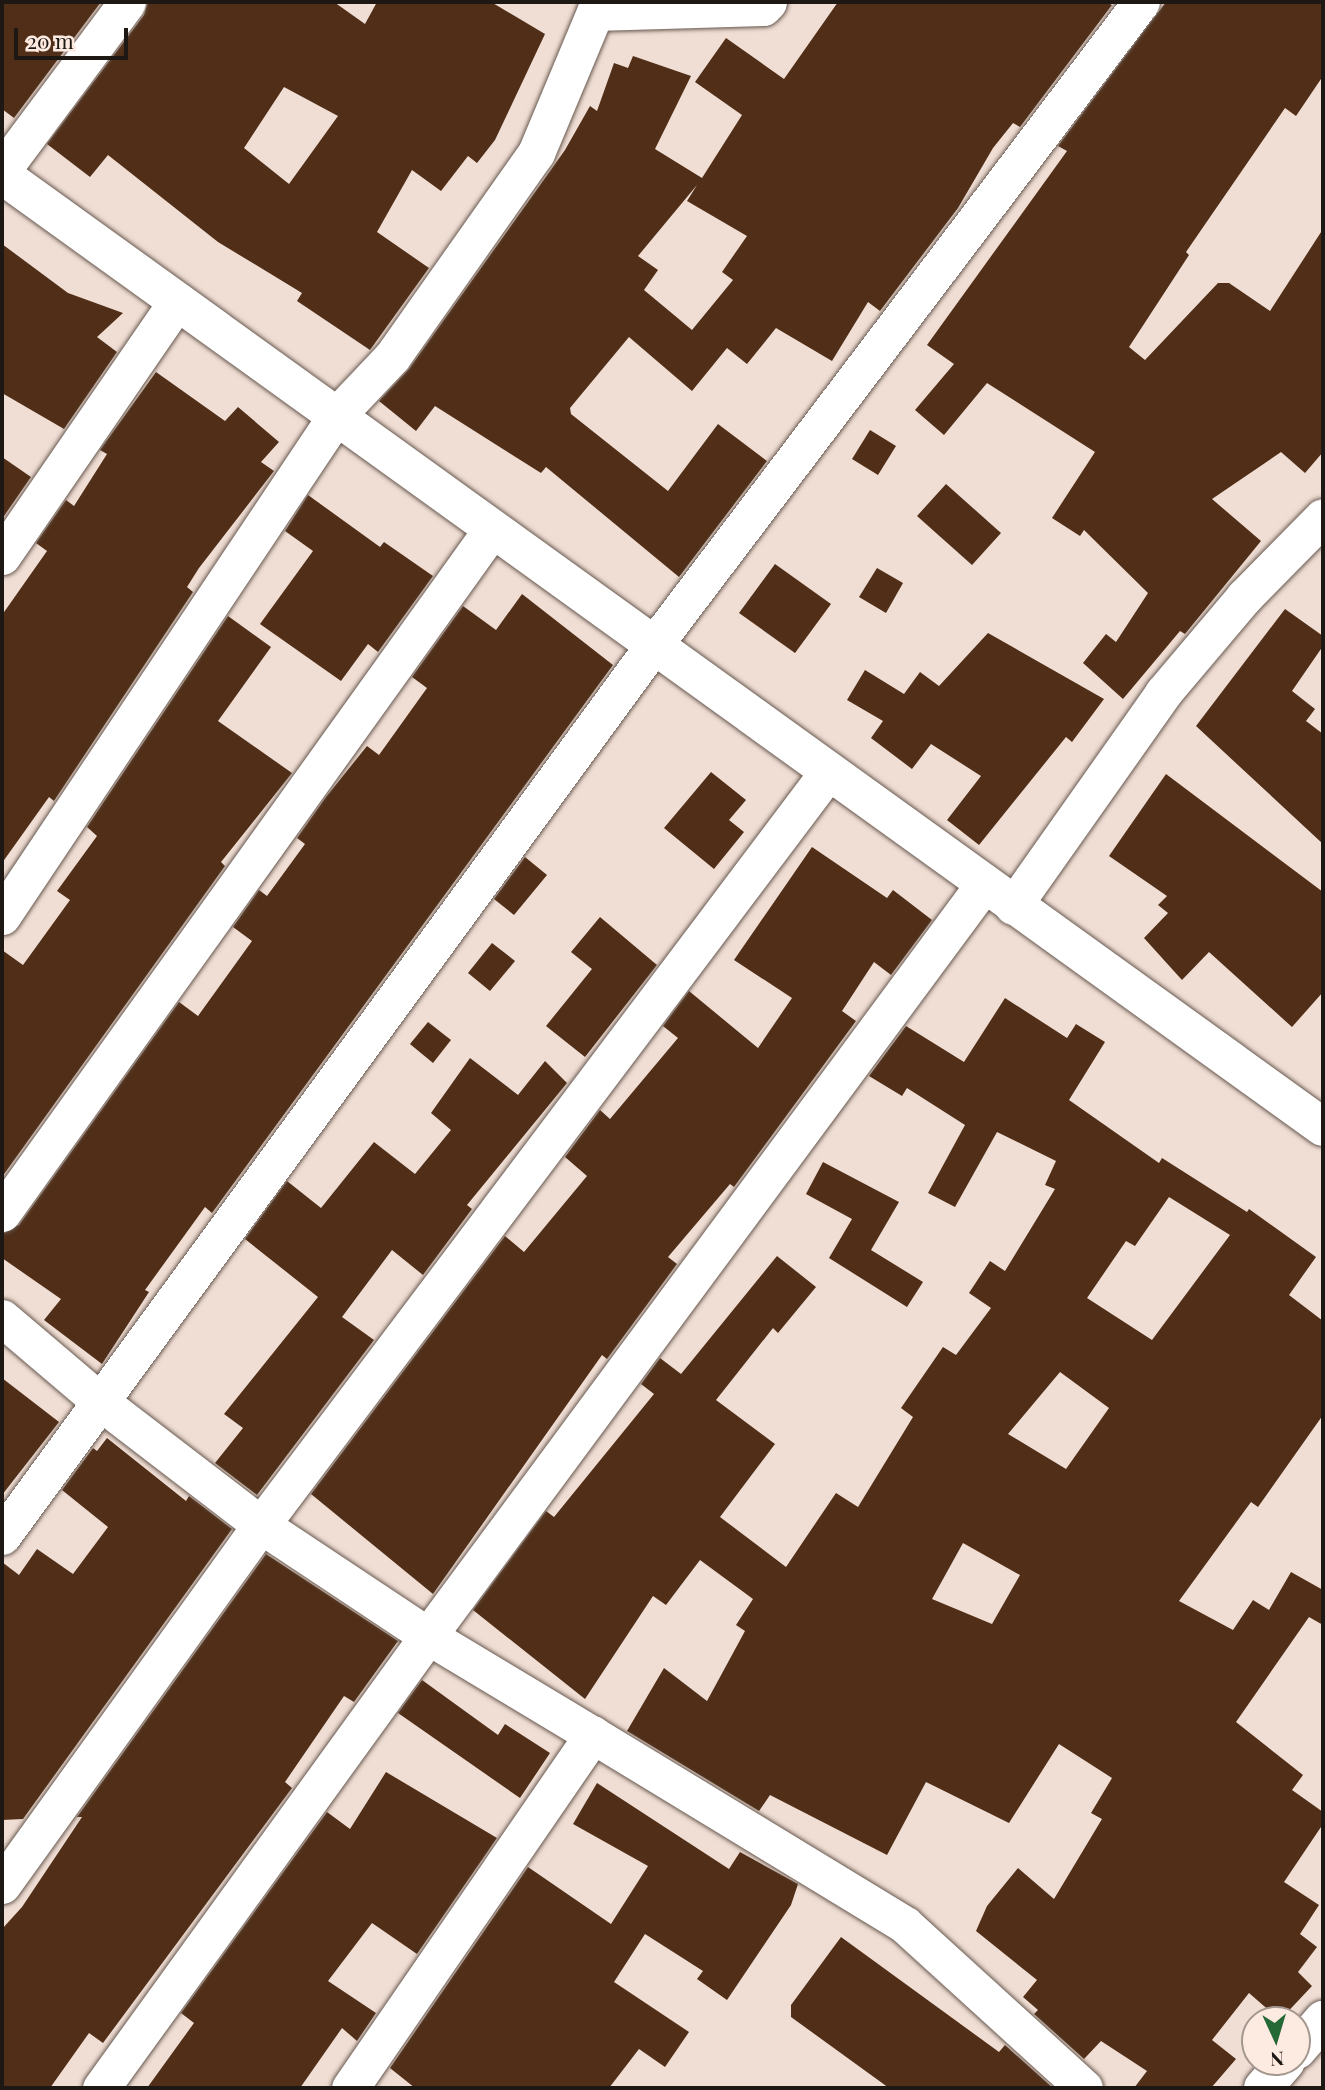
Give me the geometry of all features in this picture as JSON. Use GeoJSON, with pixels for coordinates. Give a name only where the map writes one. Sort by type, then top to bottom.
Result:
{"type":"FeatureCollection","features":[{"type":"Feature","properties":{"kind":"main road"},"geometry":{"type":"LineString","coordinates":[[2,172],[653,646],[1323,1127]]}},
{"type":"Feature","properties":{"kind":"main road"},"geometry":{"type":"LineString","coordinates":[[1311,2034],[1323,2020]]}},
{"type":"Feature","properties":{"kind":"street"},"geometry":{"type":"LineString","coordinates":[[2,172],[127,2]]}},
{"type":"Feature","properties":{"kind":"street"},"geometry":{"type":"LineString","coordinates":[[2,916],[336,416],[392,357],[536,153],[595,12],[763,7],[768,2]]}},
{"type":"Feature","properties":{"kind":"street"},"geometry":{"type":"LineString","coordinates":[[2,1536],[102,1403],[653,646],[1141,2]]}},
{"type":"Feature","properties":{"kind":"street"},"geometry":{"type":"LineString","coordinates":[[2,556],[177,301]]}},
{"type":"Feature","properties":{"kind":"street"},"geometry":{"type":"LineString","coordinates":[[101,2088],[428,1636],[999,895],[1244,597],[1323,517]]}},
{"type":"Feature","properties":{"kind":"street"},"geometry":{"type":"LineString","coordinates":[[2,1213],[492,529]]}},
{"type":"Feature","properties":{"kind":"street"},"geometry":{"type":"LineString","coordinates":[[2,1885],[261,1525],[828,772]]}},
{"type":"Feature","properties":{"kind":"street"},"geometry":{"type":"LineString","coordinates":[[2,1318],[102,1403],[261,1525],[428,1636],[905,1925],[1084,2088]]}},
{"type":"Feature","properties":{"kind":"street"},"geometry":{"type":"LineString","coordinates":[[350,2088],[593,1735]]}},
{"type":"Feature","properties":{"kind":"building"},"geometry":{"type":"Polygon","coordinates":[[[2,2],[101,2],[14,118],[2,109],[2,2]]]}},
{"type":"Feature","properties":{"kind":"building"},"geometry":{"type":"Polygon","coordinates":[[[148,2],[334,2],[365,24],[377,2],[491,2],[545,34],[495,140],[477,163],[468,156],[441,191],[412,170],[377,232],[429,268],[370,350],[297,301],[302,293],[218,242],[108,155],[90,177],[47,144],[144,15],[148,2]],[[284,87],[244,148],[289,184],[338,116],[284,87]]]}},
{"type":"Feature","properties":{"kind":"building"},"geometry":{"type":"Polygon","coordinates":[[[838,2],[1106,2],[1112,5],[1020,127],[1013,123],[993,148],[958,208],[880,311],[868,302],[832,361],[776,328],[747,364],[727,348],[692,391],[629,337],[570,408],[571,414],[668,491],[718,424],[767,461],[679,577],[546,467],[541,473],[435,406],[416,431],[379,401],[409,369],[565,150],[590,106],[597,111],[614,63],[628,68],[633,56],[691,76],[655,149],[702,178],[742,115],[695,82],[726,38],[784,79],[838,2]],[[697,185],[638,256],[658,270],[644,290],[692,330],[733,280],[722,272],[747,236],[687,201],[697,185]]]}},
{"type":"Feature","properties":{"kind":"building"},"geometry":{"type":"Polygon","coordinates":[[[1166,2],[1323,2],[1323,76],[1296,116],[1285,108],[1186,252],[1189,255],[1129,347],[1145,360],[1218,283],[1229,283],[1270,311],[1323,229],[1323,452],[1305,473],[1281,452],[1212,499],[1261,541],[1185,634],[1180,631],[1123,699],[1083,663],[1106,634],[1116,642],[1148,593],[1084,530],[1080,536],[1052,518],[1095,452],[987,383],[944,435],[915,410],[954,364],[927,345],[1067,151],[1058,146],[1166,2]]]}},
{"type":"Feature","properties":{"kind":"building"},"geometry":{"type":"Polygon","coordinates":[[[2,244],[68,293],[123,313],[97,337],[117,352],[64,429],[2,393],[2,244]]]}},
{"type":"Feature","properties":{"kind":"building"},"geometry":{"type":"Polygon","coordinates":[[[156,372],[225,421],[238,407],[279,442],[261,462],[274,471],[199,568],[187,587],[193,592],[54,801],[49,797],[2,863],[2,615],[47,551],[36,543],[66,500],[74,506],[107,454],[100,450],[156,372]]]}},
{"type":"Feature","properties":{"kind":"building"},"geometry":{"type":"Polygon","coordinates":[[[870,430],[896,446],[878,475],[852,459],[870,430]]]}},
{"type":"Feature","properties":{"kind":"building"},"geometry":{"type":"Polygon","coordinates":[[[2,457],[31,477],[2,519],[2,457]]]}},
{"type":"Feature","properties":{"kind":"building"},"geometry":{"type":"Polygon","coordinates":[[[946,484],[1001,533],[972,565],[917,516],[946,484]]]}},
{"type":"Feature","properties":{"kind":"building"},"geometry":{"type":"Polygon","coordinates":[[[308,495],[380,547],[384,542],[433,576],[378,652],[368,644],[341,681],[260,624],[313,551],[285,531],[308,495]]]}},
{"type":"Feature","properties":{"kind":"building"},"geometry":{"type":"Polygon","coordinates":[[[775,564],[831,604],[795,653],[739,613],[775,564]]]}},
{"type":"Feature","properties":{"kind":"building"},"geometry":{"type":"Polygon","coordinates":[[[877,568],[903,583],[886,613],[859,597],[877,568]]]}},
{"type":"Feature","properties":{"kind":"building"},"geometry":{"type":"Polygon","coordinates":[[[522,594],[613,665],[212,1213],[205,1207],[145,1290],[149,1292],[102,1364],[44,1320],[61,1299],[2,1258],[2,1234],[19,1225],[179,1002],[198,1016],[252,941],[233,927],[259,890],[267,896],[305,844],[297,838],[367,746],[379,755],[427,688],[412,677],[463,606],[496,630],[522,594]]]}},
{"type":"Feature","properties":{"kind":"building"},"geometry":{"type":"Polygon","coordinates":[[[1285,609],[1323,636],[1323,646],[1292,691],[1315,709],[1306,721],[1323,734],[1323,844],[1196,726],[1285,609]]]}},
{"type":"Feature","properties":{"kind":"building"},"geometry":{"type":"Polygon","coordinates":[[[228,616],[271,647],[218,721],[292,773],[221,862],[225,866],[2,1177],[2,950],[23,965],[70,900],[57,891],[97,836],[87,827],[228,616]]]}},
{"type":"Feature","properties":{"kind":"building"},"geometry":{"type":"Polygon","coordinates":[[[988,633],[1104,699],[1072,742],[1066,737],[979,845],[947,820],[981,776],[931,744],[912,769],[871,738],[883,721],[847,700],[865,670],[904,694],[920,672],[939,686],[988,633]]]}},
{"type":"Feature","properties":{"kind":"building"},"geometry":{"type":"Polygon","coordinates":[[[711,772],[746,800],[729,820],[744,832],[714,869],[664,828],[711,772]]]}},
{"type":"Feature","properties":{"kind":"building"},"geometry":{"type":"Polygon","coordinates":[[[1166,774],[1323,892],[1323,992],[1292,1027],[1209,952],[1182,980],[1144,938],[1168,913],[1158,905],[1167,896],[1109,856],[1166,774]]]}},
{"type":"Feature","properties":{"kind":"building"},"geometry":{"type":"Polygon","coordinates":[[[812,847],[887,898],[893,890],[932,920],[891,975],[874,962],[842,1011],[856,1021],[734,1187],[730,1184],[668,1257],[677,1264],[607,1359],[602,1355],[433,1594],[311,1494],[505,1236],[524,1252],[587,1176],[565,1157],[600,1110],[610,1119],[678,1038],[663,1026],[689,991],[758,1048],[792,998],[734,960],[812,847]]]}},
{"type":"Feature","properties":{"kind":"building"},"geometry":{"type":"Polygon","coordinates":[[[525,857],[547,875],[514,915],[494,899],[525,857]]]}},
{"type":"Feature","properties":{"kind":"building"},"geometry":{"type":"Polygon","coordinates":[[[600,917],[657,965],[585,1057],[546,1026],[592,969],[571,952],[600,917]]]}},
{"type":"Feature","properties":{"kind":"building"},"geometry":{"type":"Polygon","coordinates":[[[492,943],[515,961],[490,991],[468,973],[492,943]]]}},
{"type":"Feature","properties":{"kind":"building"},"geometry":{"type":"Polygon","coordinates":[[[1005,998],[1067,1038],[1076,1024],[1105,1042],[1069,1100],[1159,1163],[1162,1158],[1247,1212],[1249,1209],[1316,1257],[1289,1295],[1323,1321],[1323,1415],[1258,1507],[1251,1502],[1179,1601],[1233,1630],[1253,1600],[1269,1610],[1291,1572],[1323,1590],[1323,1625],[1309,1617],[1236,1722],[1303,1775],[1292,1790],[1323,1812],[1323,1824],[1284,1882],[1319,1905],[1300,1934],[1317,1947],[1298,1972],[1312,1986],[1293,2006],[1264,2006],[1249,1993],[1212,2040],[1236,2059],[1211,2088],[1134,2088],[1147,2071],[1101,2041],[1084,2059],[1034,2014],[1038,2010],[1023,1997],[1037,1980],[976,1931],[987,1906],[1018,1868],[1054,1899],[1102,1819],[1091,1813],[1112,1778],[1059,1744],[1009,1823],[926,1782],[887,1855],[770,1795],[759,1811],[627,1731],[664,1668],[707,1701],[745,1631],[736,1625],[753,1599],[700,1560],[666,1605],[653,1596],[585,1699],[473,1610],[546,1511],[554,1517],[654,1394],[641,1384],[660,1358],[681,1374],[777,1256],[816,1287],[778,1333],[773,1328],[716,1400],[775,1444],[720,1517],[786,1567],[836,1493],[858,1507],[913,1417],[901,1408],[943,1347],[956,1355],[991,1308],[969,1293],[990,1261],[1005,1271],[1055,1189],[1045,1185],[1056,1161],[997,1132],[955,1207],[928,1193],[965,1125],[907,1088],[902,1096],[869,1076],[906,1026],[964,1062],[1005,998]],[[1169,1197],[1135,1246],[1126,1241],[1087,1298],[1152,1340],[1230,1235],[1169,1197]],[[1060,1372],[1008,1434],[1066,1469],[1109,1408],[1060,1372]],[[963,1543],[932,1599],[992,1624],[1020,1575],[963,1543]]]}},
{"type":"Feature","properties":{"kind":"building"},"geometry":{"type":"Polygon","coordinates":[[[428,1022],[451,1040],[433,1063],[410,1044],[428,1022]]]}},
{"type":"Feature","properties":{"kind":"building"},"geometry":{"type":"Polygon","coordinates":[[[470,1058],[518,1095],[545,1061],[567,1083],[467,1205],[472,1209],[423,1275],[392,1250],[342,1317],[374,1340],[257,1495],[215,1463],[243,1428],[224,1414],[318,1297],[245,1239],[287,1181],[321,1208],[374,1142],[415,1174],[451,1130],[431,1113],[470,1058]]]}},
{"type":"Feature","properties":{"kind":"building"},"geometry":{"type":"Polygon","coordinates":[[[823,1162],[899,1202],[871,1250],[923,1282],[907,1307],[829,1258],[852,1219],[806,1194],[823,1162]]]}},
{"type":"Feature","properties":{"kind":"building"},"geometry":{"type":"Polygon","coordinates":[[[2,1378],[59,1422],[2,1495],[2,1378]]]}},
{"type":"Feature","properties":{"kind":"building"},"geometry":{"type":"Polygon","coordinates":[[[107,1438],[186,1501],[189,1496],[232,1529],[23,1819],[2,1820],[2,1562],[19,1575],[37,1549],[73,1574],[108,1527],[62,1490],[93,1448],[97,1451],[107,1438]]]}},
{"type":"Feature","properties":{"kind":"building"},"geometry":{"type":"Polygon","coordinates":[[[266,1554],[398,1641],[354,1702],[344,1696],[285,1782],[292,1788],[103,2043],[89,2033],[50,2088],[2,2088],[2,1929],[22,1907],[82,1817],[77,1817],[266,1554]]]}},
{"type":"Feature","properties":{"kind":"building"},"geometry":{"type":"Polygon","coordinates":[[[422,1680],[498,1735],[505,1724],[550,1753],[520,1798],[398,1713],[422,1680]]]}},
{"type":"Feature","properties":{"kind":"building"},"geometry":{"type":"Polygon","coordinates":[[[386,1772],[497,1838],[417,1954],[372,1923],[328,1981],[376,2013],[357,2041],[342,2028],[300,2088],[147,2088],[194,2023],[181,2013],[327,1812],[350,1829],[386,1772]]]}},
{"type":"Feature","properties":{"kind":"building"},"geometry":{"type":"Polygon","coordinates":[[[597,1783],[729,1869],[740,1852],[798,1884],[791,1905],[727,2000],[697,1979],[703,1971],[645,1934],[614,1982],[689,2032],[665,2067],[639,2049],[609,2088],[415,2088],[390,2068],[528,1867],[611,1924],[648,1866],[573,1824],[597,1783]]]}},
{"type":"Feature","properties":{"kind":"building"},"geometry":{"type":"Polygon","coordinates":[[[841,1937],[999,2052],[1005,2045],[1053,2088],[889,2088],[791,2017],[791,2005],[841,1937]]]}}]}
